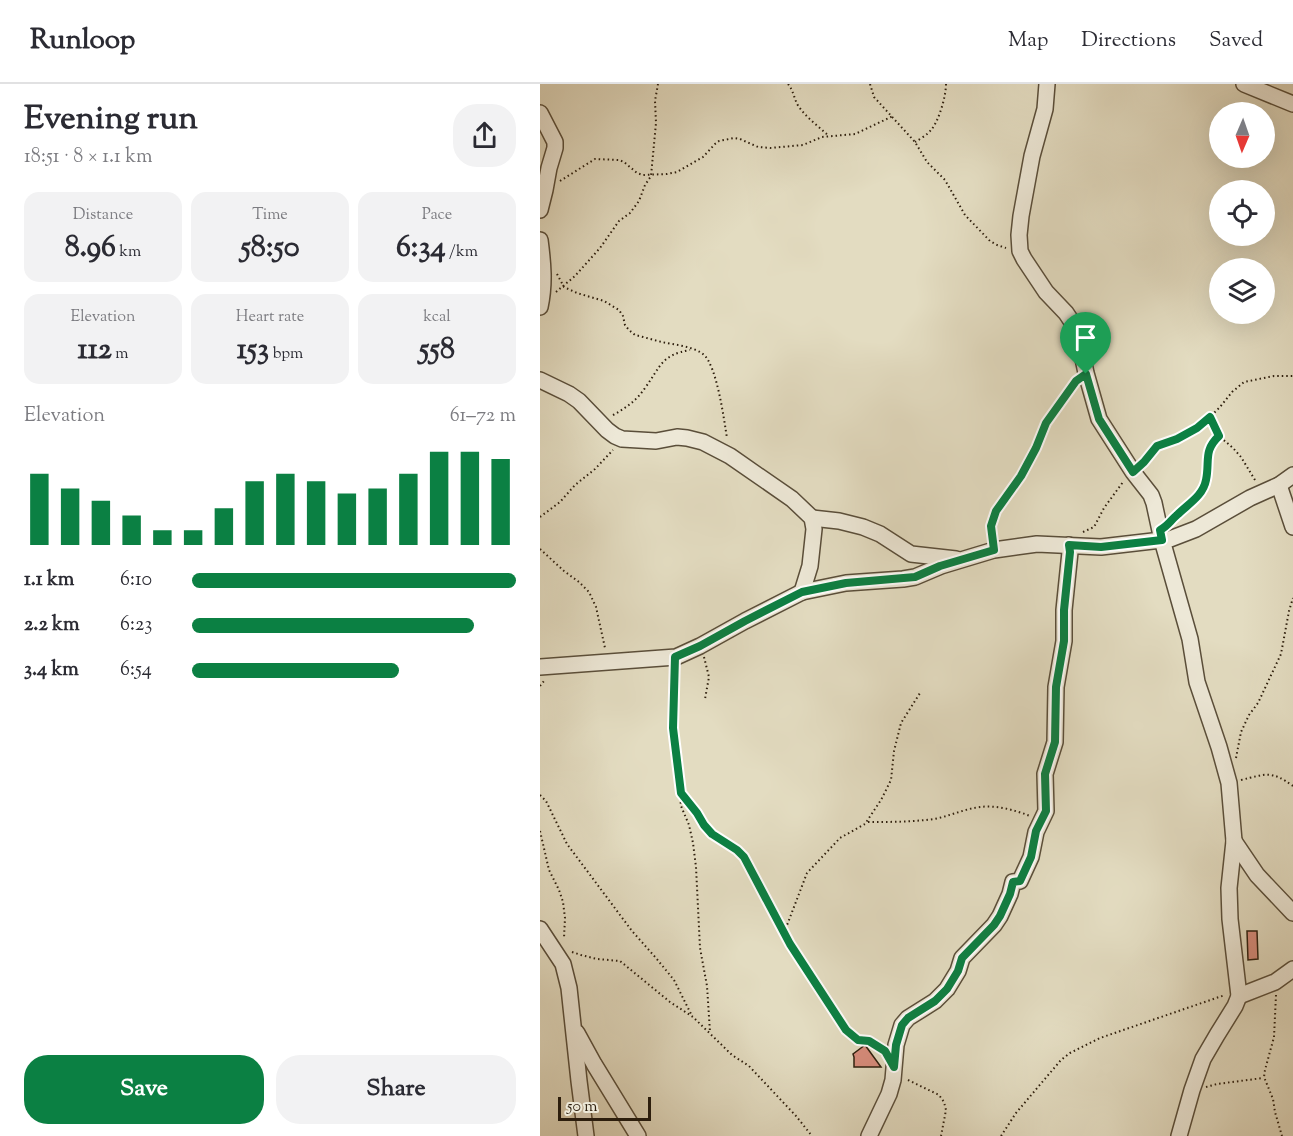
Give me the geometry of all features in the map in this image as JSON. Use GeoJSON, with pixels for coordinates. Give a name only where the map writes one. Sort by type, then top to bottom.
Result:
{"type":"FeatureCollection","features":[{"type":"Feature","properties":{"kind":"street"},"geometry":{"type":"LineString","coordinates":[[1047,84],[1045,109],[1032,156],[1023,208],[1019,234],[1020,250],[1046,292],[1072,322],[1082,349],[1086,374],[1099,419],[1133,472],[1151,495],[1190,639],[1197,682],[1228,777],[1234,841],[1230,919],[1239,993],[1235,1006],[1203,1059],[1179,1136]]}},
{"type":"Feature","properties":{"kind":"street"},"geometry":{"type":"LineString","coordinates":[[1244,84],[1293,104]]}},
{"type":"Feature","properties":{"kind":"street"},"geometry":{"type":"LineString","coordinates":[[540,113],[555,142],[540,210]]}},
{"type":"Feature","properties":{"kind":"street"},"geometry":{"type":"LineString","coordinates":[[540,240],[543,281],[540,307]]}},
{"type":"Feature","properties":{"kind":"street"},"geometry":{"type":"LineString","coordinates":[[540,380],[579,401],[607,430],[622,439],[656,441],[677,437],[703,442],[730,456],[792,499],[812,518],[814,529],[810,566],[802,592]]}},
{"type":"Feature","properties":{"kind":"street"},"geometry":{"type":"LineString","coordinates":[[540,667],[675,657],[802,592],[846,583],[915,577],[940,566],[994,550],[1037,544],[1101,547],[1161,535],[1181,536],[1279,485],[1293,475]]}},
{"type":"Feature","properties":{"kind":"street"},"geometry":{"type":"LineString","coordinates":[[1279,485],[1293,527]]}},
{"type":"Feature","properties":{"kind":"street"},"geometry":{"type":"LineString","coordinates":[[812,518],[863,527],[880,534],[911,554],[962,559]]}},
{"type":"Feature","properties":{"kind":"street"},"geometry":{"type":"LineString","coordinates":[[869,1136],[889,1094],[896,1045],[902,1025],[908,1018],[935,1001],[947,989],[958,971],[962,958],[994,925],[1013,882],[1020,881],[1031,857],[1036,831],[1046,811],[1045,774],[1055,742],[1056,687],[1064,641],[1069,545]]}},
{"type":"Feature","properties":{"kind":"street"},"geometry":{"type":"LineString","coordinates":[[1234,841],[1257,875],[1293,913]]}},
{"type":"Feature","properties":{"kind":"street"},"geometry":{"type":"LineString","coordinates":[[540,929],[563,964],[569,988],[586,1136]]}},
{"type":"Feature","properties":{"kind":"street"},"geometry":{"type":"LineString","coordinates":[[1239,993],[1267,986],[1293,969]]}},
{"type":"Feature","properties":{"kind":"street"},"geometry":{"type":"LineString","coordinates":[[573,1025],[638,1136]]}},
{"type":"Feature","properties":{"kind":"path"},"geometry":{"type":"LineString","coordinates":[[564,287],[600,248],[619,221],[636,206],[651,176],[658,84]]}},
{"type":"Feature","properties":{"kind":"path"},"geometry":{"type":"LineString","coordinates":[[788,84],[799,107],[829,136]]}},
{"type":"Feature","properties":{"kind":"path"},"geometry":{"type":"LineString","coordinates":[[870,84],[874,97],[893,116],[915,142],[927,162],[945,180],[965,215],[990,241],[997,245],[1020,250]]}},
{"type":"Feature","properties":{"kind":"path"},"geometry":{"type":"LineString","coordinates":[[915,142],[931,130],[939,116],[946,84]]}},
{"type":"Feature","properties":{"kind":"path"},"geometry":{"type":"LineString","coordinates":[[545,190],[595,159],[619,160],[637,173],[651,176],[677,172],[703,157],[715,144],[724,140],[740,139],[758,147],[770,148],[803,145],[829,136],[855,134],[893,116]]}},
{"type":"Feature","properties":{"kind":"path"},"geometry":{"type":"LineString","coordinates":[[555,270],[564,287],[604,301],[619,310],[625,325],[635,335],[693,349],[703,354],[709,363],[723,407],[730,456]]}},
{"type":"Feature","properties":{"kind":"path"},"geometry":{"type":"LineString","coordinates":[[599,422],[626,408],[645,388],[666,358],[693,349]]}},
{"type":"Feature","properties":{"kind":"path"},"geometry":{"type":"LineString","coordinates":[[994,550],[991,526],[996,511],[1021,476],[1046,423],[1076,381],[1086,374]]}},
{"type":"Feature","properties":{"kind":"path"},"geometry":{"type":"LineString","coordinates":[[1069,545],[1082,532],[1094,527],[1109,500],[1157,446],[1177,439],[1197,428],[1244,382],[1274,376],[1293,376]]}},
{"type":"Feature","properties":{"kind":"path"},"geometry":{"type":"LineString","coordinates":[[1210,417],[1219,436],[1241,457],[1263,492]]}},
{"type":"Feature","properties":{"kind":"path"},"geometry":{"type":"LineString","coordinates":[[1161,535],[1174,517],[1198,497],[1204,487],[1208,453],[1219,436]]}},
{"type":"Feature","properties":{"kind":"path"},"geometry":{"type":"LineString","coordinates":[[540,517],[596,469],[622,439]]}},
{"type":"Feature","properties":{"kind":"path"},"geometry":{"type":"LineString","coordinates":[[540,549],[589,592],[600,622],[606,663]]}},
{"type":"Feature","properties":{"kind":"path"},"geometry":{"type":"LineString","coordinates":[[1293,598],[1288,611],[1281,654],[1242,732],[1236,760],[1228,777],[1272,774],[1293,786]]}},
{"type":"Feature","properties":{"kind":"path"},"geometry":{"type":"LineString","coordinates":[[700,646],[709,676],[705,699]]}},
{"type":"Feature","properties":{"kind":"path"},"geometry":{"type":"LineString","coordinates":[[675,657],[673,728],[681,806],[689,825],[696,867],[700,948],[707,986],[710,1032]]}},
{"type":"Feature","properties":{"kind":"path"},"geometry":{"type":"LineString","coordinates":[[784,933],[807,873],[840,838],[866,822],[887,790],[891,780],[894,751],[901,723],[920,693]]}},
{"type":"Feature","properties":{"kind":"path"},"geometry":{"type":"LineString","coordinates":[[681,793],[712,834],[744,857],[784,933],[846,1030],[858,1040],[869,1041],[885,1051],[894,1070],[939,1095],[945,1102],[946,1110],[941,1136]]}},
{"type":"Feature","properties":{"kind":"path"},"geometry":{"type":"LineString","coordinates":[[540,795],[550,809],[567,844],[674,981],[693,1017]]}},
{"type":"Feature","properties":{"kind":"path"},"geometry":{"type":"LineString","coordinates":[[866,822],[913,822],[948,817],[979,807],[1015,810],[1041,821]]}},
{"type":"Feature","properties":{"kind":"path"},"geometry":{"type":"LineString","coordinates":[[540,831],[549,870],[563,902],[564,937]]}},
{"type":"Feature","properties":{"kind":"path"},"geometry":{"type":"LineString","coordinates":[[572,952],[620,961],[670,1002],[693,1017],[723,1048],[755,1071],[812,1136]]}},
{"type":"Feature","properties":{"kind":"path"},"geometry":{"type":"LineString","coordinates":[[1276,981],[1274,1036],[1264,1077],[1273,1099],[1282,1136]]}},
{"type":"Feature","properties":{"kind":"path"},"geometry":{"type":"LineString","coordinates":[[1001,1136],[1016,1113],[1061,1060],[1070,1053],[1100,1038],[1202,1003],[1239,993]]}},
{"type":"Feature","properties":{"kind":"path"},"geometry":{"type":"LineString","coordinates":[[1192,1090],[1264,1077]]}},
{"type":"Feature","properties":{"kind":"building"},"geometry":{"type":"Polygon","coordinates":[[[1247,931],[1257,931],[1258,959],[1248,960],[1247,931]]]}},
{"type":"Feature","properties":{"kind":"building"},"geometry":{"type":"Polygon","coordinates":[[[865,1045],[881,1067],[854,1067],[853,1054],[865,1045]]]}},
{"type":"Feature","properties":{"kind":"route"},"geometry":{"type":"LineString","coordinates":[[1086,374],[1099,419],[1133,472],[1159,444],[1177,439],[1197,428],[1210,417],[1219,436],[1208,453],[1204,487],[1198,497],[1174,517],[1171,523],[1160,530],[1162,540],[1101,547],[1069,545],[1064,641],[1056,687],[1055,742],[1045,774],[1046,811],[1036,831],[1031,857],[1020,881],[1013,882],[1000,916],[962,958],[958,971],[947,989],[935,1001],[908,1018],[902,1025],[896,1045],[894,1067],[885,1051],[869,1041],[858,1040],[846,1030],[790,944],[744,857],[712,834],[681,793],[673,728],[675,657],[802,592],[846,583],[915,577],[940,566],[994,550],[991,526],[996,511],[1021,476],[1046,423],[1076,381],[1086,374]]}}]}
